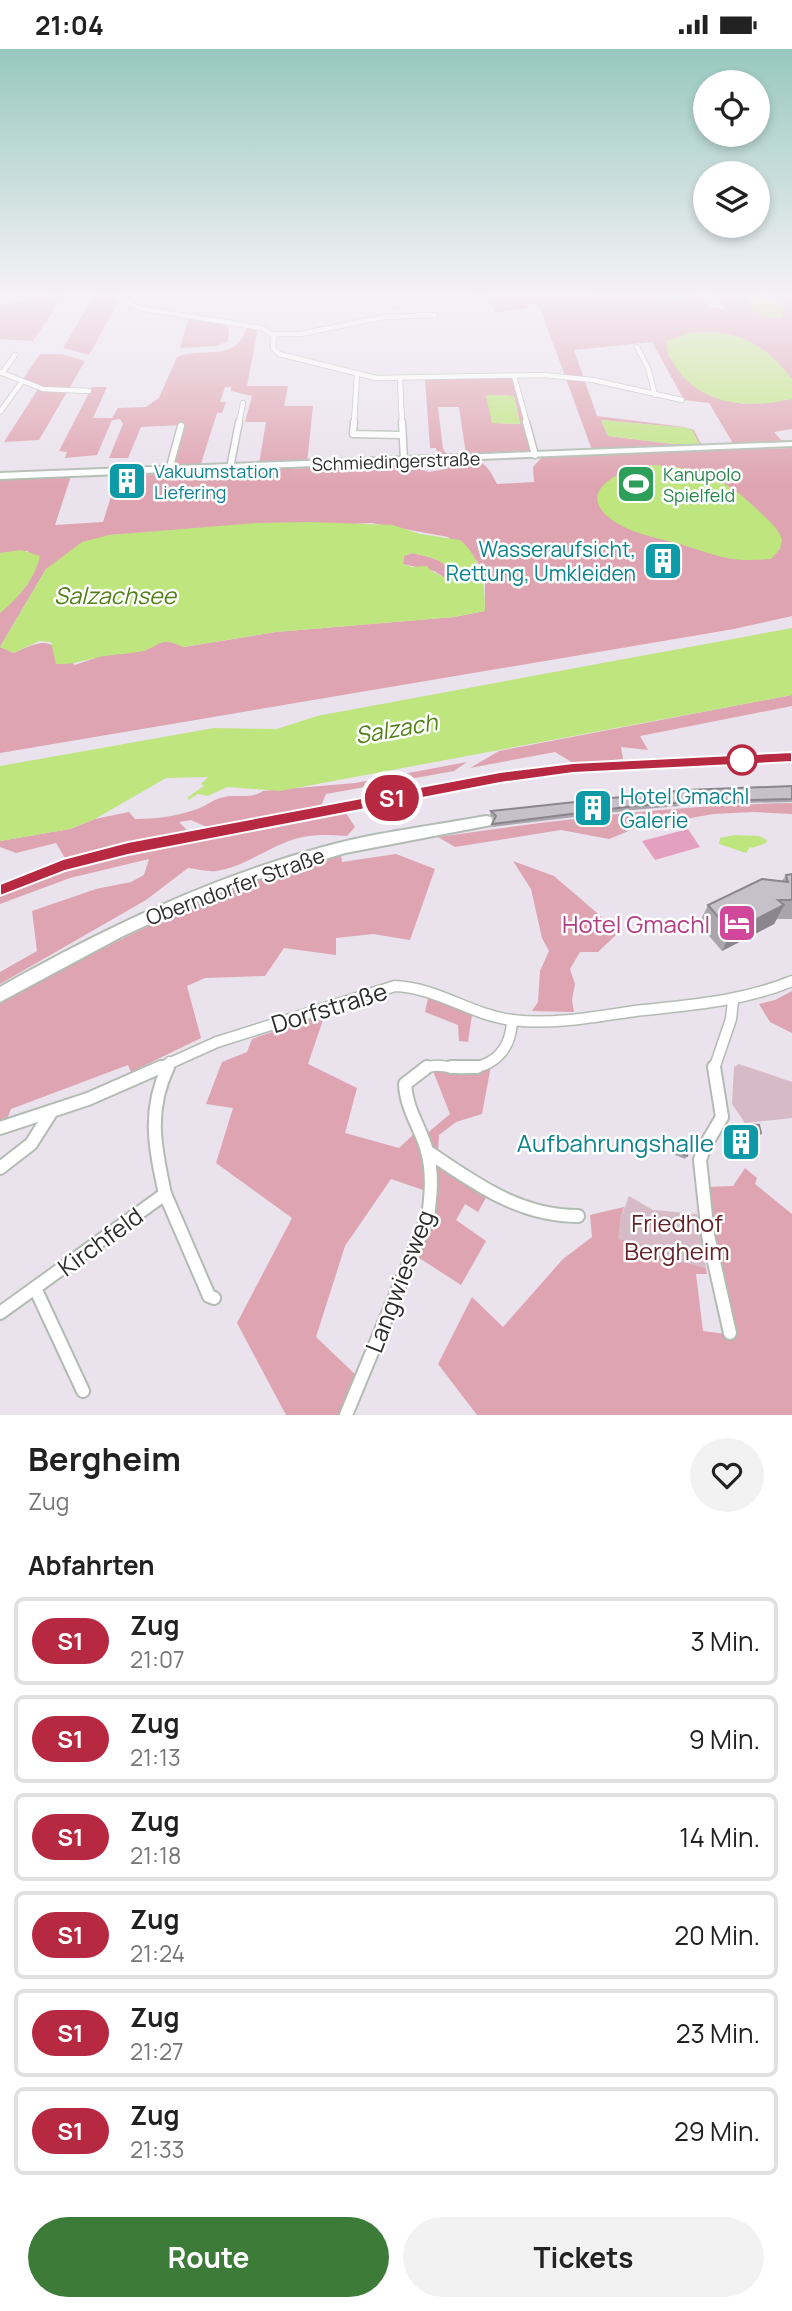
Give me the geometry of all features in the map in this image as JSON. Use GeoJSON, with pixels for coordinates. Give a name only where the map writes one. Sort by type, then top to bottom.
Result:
{"type":"FeatureCollection","features":[{"type":"Feature","properties":{"kind":"street"},"geometry":{"type":"LineString","coordinates":[[299,359],[358,373],[400,379],[544,375],[593,380],[682,400]]}},
{"type":"Feature","properties":{"kind":"street"},"geometry":{"type":"LineString","coordinates":[[643,359],[655,395]]}},
{"type":"Feature","properties":{"kind":"street"},"geometry":{"type":"LineString","coordinates":[[1,372],[21,383],[53,392],[89,391]]}},
{"type":"Feature","properties":{"kind":"street"},"geometry":{"type":"LineString","coordinates":[[358,373],[353,433],[401,435]]}},
{"type":"Feature","properties":{"kind":"street"},"geometry":{"type":"LineString","coordinates":[[514,376],[535,455]]}},
{"type":"Feature","properties":{"kind":"street"},"geometry":{"type":"LineString","coordinates":[[400,379],[404,460]]}},
{"type":"Feature","properties":{"kind":"street"},"geometry":{"type":"LineString","coordinates":[[1,412],[21,383]]}},
{"type":"Feature","properties":{"kind":"street"},"geometry":{"type":"LineString","coordinates":[[230,468],[243,403]]}},
{"type":"Feature","properties":{"kind":"street"},"geometry":{"type":"LineString","coordinates":[[169,470],[181,426]]}},
{"type":"Feature","properties":{"kind":"street","name":"Schmiedingerstraße"},"geometry":{"type":"LineString","coordinates":[[0,476],[792,444]]}},
{"type":"Feature","properties":{"kind":"street","name":"Oberndorfer Straße"},"geometry":{"type":"LineString","coordinates":[[0,995],[73,954],[159,911],[267,870],[360,844],[486,821]]}},
{"type":"Feature","properties":{"kind":"street","name":"Dorfstraße"},"geometry":{"type":"LineString","coordinates":[[0,1128],[88,1099],[217,1042],[395,986],[424,988],[513,1020],[595,1017],[733,1002],[792,981]]}},
{"type":"Feature","properties":{"kind":"street"},"geometry":{"type":"LineString","coordinates":[[730,1333],[712,1263],[702,1201],[700,1159],[703,1148],[720,1125],[722,1111],[715,1085],[714,1065],[734,1013],[733,1002]]}},
{"type":"Feature","properties":{"kind":"street","name":"Langwiesweg"},"geometry":{"type":"LineString","coordinates":[[346,1415],[428,1217],[432,1184],[427,1151],[405,1100],[405,1084],[413,1075],[433,1065],[477,1067],[496,1059],[508,1049],[513,1039],[513,1020]]}},
{"type":"Feature","properties":{"kind":"street","name":"Kirchfeld"},"geometry":{"type":"LineString","coordinates":[[170,1062],[162,1077],[150,1121],[153,1146],[165,1194],[209,1296],[214,1298]]}},
{"type":"Feature","properties":{"kind":"street"},"geometry":{"type":"LineString","coordinates":[[0,1168],[30,1146],[45,1127],[52,1111]]}},
{"type":"Feature","properties":{"kind":"street"},"geometry":{"type":"LineString","coordinates":[[427,1151],[468,1178],[520,1206],[547,1215],[578,1216]]}},
{"type":"Feature","properties":{"kind":"street","name":"Kirchfeld"},"geometry":{"type":"LineString","coordinates":[[0,1313],[165,1194]]}},
{"type":"Feature","properties":{"kind":"street"},"geometry":{"type":"LineString","coordinates":[[35,1288],[83,1391]]}},
{"type":"Feature","properties":{"kind":"shaded area"},"geometry":{"type":"Polygon","coordinates":[[[37,359],[85,361],[39,440],[4,442],[38,389],[21,382],[37,359]]]}},
{"type":"Feature","properties":{"kind":"shaded area"},"geometry":{"type":"Polygon","coordinates":[[[176,359],[252,359],[247,386],[288,386],[284,406],[313,406],[307,463],[259,464],[266,422],[245,422],[252,396],[231,391],[231,387],[225,387],[220,402],[226,402],[222,413],[217,413],[200,467],[171,468],[182,425],[141,427],[128,458],[109,458],[123,424],[120,419],[112,420],[97,455],[65,458],[67,452],[59,451],[92,387],[107,387],[93,418],[112,418],[118,408],[146,407],[159,398],[176,359]]]}},
{"type":"Feature","properties":{"kind":"shaded area"},"geometry":{"type":"Polygon","coordinates":[[[559,359],[577,359],[597,416],[687,428],[601,420],[608,436],[673,444],[699,443],[688,428],[694,430],[702,446],[592,450],[559,359]]]}},
{"type":"Feature","properties":{"kind":"shaded area"},"geometry":{"type":"Polygon","coordinates":[[[661,359],[671,359],[690,383],[742,404],[792,399],[792,429],[774,432],[781,440],[792,440],[792,443],[734,445],[709,403],[684,400],[661,359]]]}},
{"type":"Feature","properties":{"kind":"shaded area"},"geometry":{"type":"Polygon","coordinates":[[[773,359],[792,359],[792,379],[773,359]]]}},
{"type":"Feature","properties":{"kind":"shaded area"},"geometry":{"type":"Polygon","coordinates":[[[513,378],[532,452],[466,455],[459,407],[438,407],[443,449],[448,456],[438,457],[436,448],[430,448],[425,379],[513,378]],[[489,395],[492,423],[520,424],[514,396],[489,395]]]}},
{"type":"Feature","properties":{"kind":"shaded area"},"geometry":{"type":"Polygon","coordinates":[[[792,448],[792,616],[734,629],[0,753],[0,613],[28,584],[28,551],[0,553],[0,478],[69,475],[55,525],[103,522],[115,484],[133,484],[136,475],[403,464],[429,472],[445,469],[450,463],[474,460],[484,464],[497,484],[534,482],[533,467],[543,456],[792,448]],[[372,523],[109,535],[46,569],[0,647],[14,653],[41,643],[48,644],[75,665],[101,656],[146,650],[156,643],[170,641],[184,647],[276,632],[454,617],[485,611],[485,585],[478,562],[448,537],[372,523]]]}},
{"type":"Feature","properties":{"kind":"shaded area"},"geometry":{"type":"Polygon","coordinates":[[[412,553],[441,562],[452,574],[445,578],[434,571],[403,564],[404,556],[412,553]]]}},
{"type":"Feature","properties":{"kind":"shaded area"},"geometry":{"type":"Polygon","coordinates":[[[792,695],[792,706],[640,736],[648,750],[621,747],[623,759],[575,764],[555,752],[470,768],[499,751],[792,695]]]}},
{"type":"Feature","properties":{"kind":"shaded area"},"geometry":{"type":"Polygon","coordinates":[[[467,762],[454,771],[326,794],[320,808],[209,828],[191,820],[179,822],[189,832],[65,858],[56,843],[16,853],[0,847],[0,841],[70,829],[95,819],[129,812],[135,819],[168,817],[192,811],[226,797],[355,783],[467,762]]]}},
{"type":"Feature","properties":{"kind":"shaded area"},"geometry":{"type":"Polygon","coordinates":[[[792,803],[792,814],[713,814],[636,828],[609,839],[561,830],[455,847],[438,837],[615,814],[792,803]]]}},
{"type":"Feature","properties":{"kind":"shaded area"},"geometry":{"type":"Polygon","coordinates":[[[344,810],[355,827],[347,836],[314,835],[292,840],[227,869],[206,871],[188,868],[146,900],[0,984],[0,972],[37,951],[32,911],[96,889],[131,882],[144,875],[149,859],[70,878],[0,904],[0,892],[93,860],[344,810]]]}},
{"type":"Feature","properties":{"kind":"shaded area"},"geometry":{"type":"Polygon","coordinates":[[[688,829],[700,847],[655,860],[642,841],[688,829]]]}},
{"type":"Feature","properties":{"kind":"shaded area"},"geometry":{"type":"Polygon","coordinates":[[[396,854],[435,869],[410,940],[373,934],[336,938],[336,955],[284,948],[265,976],[205,978],[187,986],[201,1038],[131,1072],[128,1065],[11,1109],[7,1119],[0,1121],[0,1004],[123,938],[252,883],[341,855],[342,862],[396,854]]]}},
{"type":"Feature","properties":{"kind":"shaded area"},"geometry":{"type":"Polygon","coordinates":[[[513,861],[554,876],[619,932],[598,952],[580,952],[570,969],[575,984],[572,1000],[574,1012],[532,1011],[538,1002],[540,971],[549,951],[542,938],[531,889],[513,861]]]}},
{"type":"Feature","properties":{"kind":"shaded area"},"geometry":{"type":"Polygon","coordinates":[[[792,991],[792,1033],[770,1022],[759,1004],[775,1000],[792,991]]]}},
{"type":"Feature","properties":{"kind":"shaded area"},"geometry":{"type":"Polygon","coordinates":[[[429,994],[459,1006],[472,1015],[468,1042],[459,1041],[458,1025],[425,1012],[429,994]]]}},
{"type":"Feature","properties":{"kind":"shaded area"},"geometry":{"type":"Polygon","coordinates":[[[325,1014],[308,1064],[357,1088],[345,1133],[399,1148],[415,1133],[423,1151],[429,1192],[391,1179],[345,1246],[316,1337],[358,1377],[341,1415],[286,1415],[237,1323],[292,1218],[216,1163],[233,1108],[206,1104],[222,1062],[247,1052],[252,1039],[325,1014]]]}},
{"type":"Feature","properties":{"kind":"shaded area"},"geometry":{"type":"Polygon","coordinates":[[[491,1066],[482,1114],[456,1122],[439,1135],[438,1152],[424,1136],[450,1114],[433,1071],[471,1074],[491,1066]]]}},
{"type":"Feature","properties":{"kind":"shaded area"},"geometry":{"type":"Polygon","coordinates":[[[439,1164],[487,1196],[478,1212],[465,1204],[456,1220],[486,1241],[461,1285],[416,1256],[436,1165],[439,1164]]]}},
{"type":"Feature","properties":{"kind":"shaded area"},"geometry":{"type":"Polygon","coordinates":[[[745,1168],[757,1178],[755,1184],[792,1214],[792,1415],[477,1415],[438,1364],[472,1297],[503,1327],[563,1259],[592,1237],[590,1215],[624,1207],[620,1220],[657,1248],[658,1255],[706,1268],[707,1274],[696,1274],[703,1331],[733,1335],[707,1204],[708,1187],[733,1186],[745,1168]]]}},
{"type":"Feature","properties":{"kind":"green space"},"geometry":{"type":"Polygon","coordinates":[[[739,1064],[792,1082],[792,1118],[745,1123],[732,1104],[734,1067],[739,1064]]]}},
{"type":"Feature","properties":{"kind":"green space","name":"Friedhof Bergheim"},"geometry":{"type":"Polygon","coordinates":[[[629,1196],[653,1210],[697,1214],[706,1268],[657,1255],[656,1248],[618,1239],[620,1220],[629,1196]]]}},
{"type":"Feature","properties":{"kind":"water"},"geometry":{"type":"Polygon","coordinates":[[[671,359],[773,359],[792,379],[792,399],[759,404],[712,397],[686,379],[671,359]]]}},
{"type":"Feature","properties":{"kind":"water"},"geometry":{"type":"Polygon","coordinates":[[[486,396],[514,396],[520,424],[492,423],[486,396]]]}},
{"type":"Feature","properties":{"kind":"water"},"geometry":{"type":"Polygon","coordinates":[[[601,420],[688,428],[693,431],[699,444],[673,444],[608,436],[601,420]]]}},
{"type":"Feature","properties":{"kind":"water"},"geometry":{"type":"Polygon","coordinates":[[[651,465],[683,468],[723,482],[747,500],[776,528],[782,540],[780,549],[771,559],[727,558],[639,533],[607,516],[599,506],[597,496],[602,487],[622,473],[651,465]]]}},
{"type":"Feature","properties":{"kind":"water","name":"Salzachsee"},"geometry":{"type":"Polygon","coordinates":[[[256,523],[393,525],[420,534],[460,540],[478,563],[485,611],[454,617],[276,632],[183,647],[165,642],[143,651],[70,664],[56,664],[51,642],[39,641],[14,653],[0,647],[46,569],[82,542],[109,535],[256,523]],[[412,553],[404,556],[403,564],[412,567],[427,566],[445,578],[452,575],[441,562],[412,553]]]}},
{"type":"Feature","properties":{"kind":"water","name":"Salzachsee"},"geometry":{"type":"Polygon","coordinates":[[[21,550],[40,556],[38,564],[25,587],[0,613],[0,553],[21,550]]]}},
{"type":"Feature","properties":{"kind":"water","name":"Salzach"},"geometry":{"type":"Polygon","coordinates":[[[792,628],[792,695],[280,791],[227,787],[208,796],[198,794],[188,800],[188,797],[204,786],[201,784],[208,777],[166,778],[95,819],[70,829],[0,841],[0,766],[214,728],[277,729],[317,716],[792,628]]]}},
{"type":"Feature","properties":{"kind":"water"},"geometry":{"type":"Polygon","coordinates":[[[735,835],[759,836],[767,840],[766,843],[750,847],[746,853],[719,844],[720,838],[735,835]]]}},
{"type":"Feature","properties":{"kind":"building","name":"Hotel Gmachl Galerie"},"geometry":{"type":"Polygon","coordinates":[[[792,786],[792,799],[634,806],[492,824],[496,816],[491,811],[686,790],[792,786]]]}},
{"type":"Feature","properties":{"kind":"building"},"geometry":{"type":"Polygon","coordinates":[[[792,874],[792,900],[778,900],[784,905],[731,932],[708,905],[762,879],[788,882],[786,875],[792,874]]]}},
{"type":"Feature","properties":{"kind":"building","name":"Aufbahrungshalle"},"geometry":{"type":"Polygon","coordinates":[[[743,1124],[759,1125],[761,1133],[741,1146],[732,1140],[743,1124]]]}},
{"type":"Feature","properties":{"kind":"building"},"geometry":{"type":"Polygon","coordinates":[[[676,1142],[689,1147],[687,1156],[674,1151],[673,1145],[676,1142]]]}},
{"type":"Feature","properties":{"kind":"railway"},"geometry":{"type":"LineString","coordinates":[[393,798],[500,778],[573,768],[792,757]]}},
{"type":"Feature","properties":{"kind":"railway"},"geometry":{"type":"LineString","coordinates":[[0,889],[63,865],[128,848],[403,796]]}},
{"type":"Feature","properties":{"kind":"train","name":"S1"},"geometry":{"type":"LineString","coordinates":[[0,889],[63,865],[128,848],[527,773],[573,768],[792,757]]}},
{"type":"Feature","properties":{"kind":"place","name":"Vakuumstation Liefering"},"geometry":{"type":"Point","coordinates":[127,481]}},
{"type":"Feature","properties":{"kind":"place","name":"Kanupolo Spielfeld"},"geometry":{"type":"Point","coordinates":[636,484]}},
{"type":"Feature","properties":{"kind":"place","name":"Wasseraufsicht, Rettung, Umkleiden"},"geometry":{"type":"Point","coordinates":[663,561]}},
{"type":"Feature","properties":{"kind":"place","name":"Hotel Gmachl Galerie"},"geometry":{"type":"Point","coordinates":[593,808]}},
{"type":"Feature","properties":{"kind":"place","name":"Hotel Gmachl"},"geometry":{"type":"Point","coordinates":[737,923]}},
{"type":"Feature","properties":{"kind":"place","name":"Aufbahrungshalle"},"geometry":{"type":"Point","coordinates":[741,1142]}}]}
